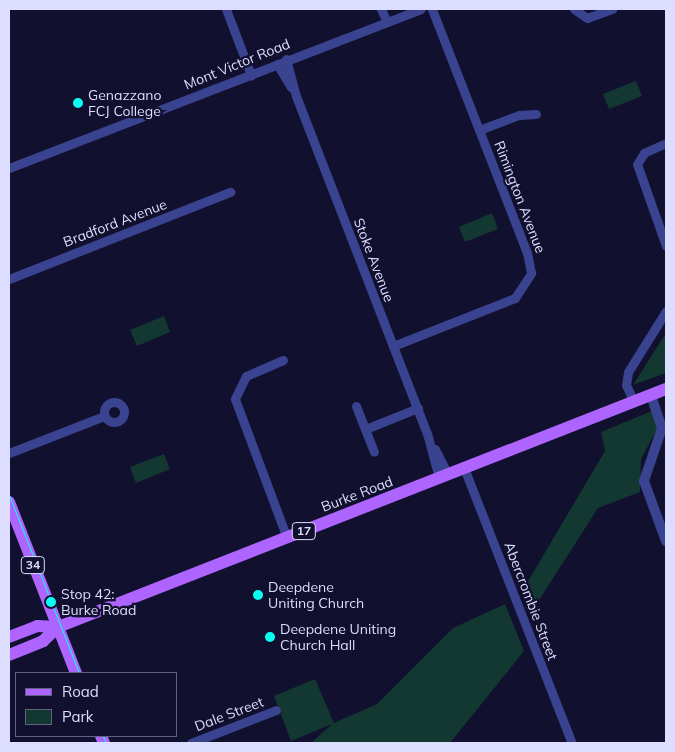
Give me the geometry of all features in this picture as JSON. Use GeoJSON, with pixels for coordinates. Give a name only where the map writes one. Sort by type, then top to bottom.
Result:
{"type":"FeatureCollection","features":[{"type":"Feature","properties":{"kind":"main road","name":"Burke Road"},"geometry":{"type":"LineString","coordinates":[[9,655],[43,641],[58,628],[666,389]]}},
{"type":"Feature","properties":{"kind":"main road","name":"34"},"geometry":{"type":"LineString","coordinates":[[9,502],[76,672]]}},
{"type":"Feature","properties":{"kind":"main road","name":"Burke Road"},"geometry":{"type":"LineString","coordinates":[[9,637],[37,626],[58,628]]}},
{"type":"Feature","properties":{"kind":"street"},"geometry":{"type":"LineString","coordinates":[[226,9],[251,75]]}},
{"type":"Feature","properties":{"kind":"street"},"geometry":{"type":"LineString","coordinates":[[381,9],[386,22]]}},
{"type":"Feature","properties":{"kind":"street","name":"Mont Victor Road"},"geometry":{"type":"LineString","coordinates":[[9,168],[251,75],[286,59],[420,9]]}},
{"type":"Feature","properties":{"kind":"street","name":"Rimington Avenue"},"geometry":{"type":"LineString","coordinates":[[393,346],[509,301],[528,284],[530,260],[432,9]]}},
{"type":"Feature","properties":{"kind":"street"},"geometry":{"type":"LineString","coordinates":[[574,9],[587,18],[612,9]]}},
{"type":"Feature","properties":{"kind":"street","name":"Stoke Avenue"},"geometry":{"type":"LineString","coordinates":[[286,59],[296,96],[444,476]]}},
{"type":"Feature","properties":{"kind":"street","name":"Stoke Avenue"},"geometry":{"type":"LineString","coordinates":[[277,64],[296,96]]}},
{"type":"Feature","properties":{"kind":"street"},"geometry":{"type":"LineString","coordinates":[[479,130],[519,115],[536,114]]}},
{"type":"Feature","properties":{"kind":"street"},"geometry":{"type":"LineString","coordinates":[[666,143],[644,153],[637,164],[666,246]]}},
{"type":"Feature","properties":{"kind":"street","name":"Bradford Avenue"},"geometry":{"type":"LineString","coordinates":[[9,278],[230,192]]}},
{"type":"Feature","properties":{"kind":"street"},"geometry":{"type":"LineString","coordinates":[[634,402],[626,385],[628,372],[666,311]]}},
{"type":"Feature","properties":{"kind":"street"},"geometry":{"type":"LineString","coordinates":[[283,360],[246,376],[235,399],[287,538]]}},
{"type":"Feature","properties":{"kind":"street"},"geometry":{"type":"LineString","coordinates":[[651,395],[662,428],[644,482],[666,541]]}},
{"type":"Feature","properties":{"kind":"street"},"geometry":{"type":"LineString","coordinates":[[356,406],[368,428],[374,452]]}},
{"type":"Feature","properties":{"kind":"street"},"geometry":{"type":"LineString","coordinates":[[368,428],[418,408]]}},
{"type":"Feature","properties":{"kind":"street"},"geometry":{"type":"LineString","coordinates":[[9,453],[104,416]]}},
{"type":"Feature","properties":{"kind":"street"},"geometry":{"type":"LineString","coordinates":[[655,451],[666,439]]}},
{"type":"Feature","properties":{"kind":"street","name":"Abercrombie Street"},"geometry":{"type":"LineString","coordinates":[[464,468],[572,743]]}},
{"type":"Feature","properties":{"kind":"street","name":"Dale Street"},"geometry":{"type":"LineString","coordinates":[[191,743],[276,710]]}},
{"type":"Feature","properties":{"kind":"green space"},"geometry":{"type":"Polygon","coordinates":[[[636,81],[642,96],[609,109],[603,94],[636,81]]]}},
{"type":"Feature","properties":{"kind":"green space"},"geometry":{"type":"Polygon","coordinates":[[[492,213],[498,229],[465,242],[459,227],[492,213]]]}},
{"type":"Feature","properties":{"kind":"green space"},"geometry":{"type":"Polygon","coordinates":[[[164,316],[170,332],[137,346],[130,330],[164,316]]]}},
{"type":"Feature","properties":{"kind":"green space"},"geometry":{"type":"Polygon","coordinates":[[[666,333],[666,373],[633,385],[666,333]]]}},
{"type":"Feature","properties":{"kind":"green space"},"geometry":{"type":"Polygon","coordinates":[[[652,411],[657,429],[641,459],[640,492],[598,508],[532,611],[524,588],[605,451],[601,432],[652,411]]]}},
{"type":"Feature","properties":{"kind":"green space"},"geometry":{"type":"Polygon","coordinates":[[[164,454],[170,469],[136,483],[130,467],[164,454]]]}},
{"type":"Feature","properties":{"kind":"green space"},"geometry":{"type":"Polygon","coordinates":[[[505,604],[524,651],[450,743],[311,743],[332,724],[291,741],[274,696],[315,679],[334,723],[377,704],[453,628],[505,604]]]}},
{"type":"Feature","properties":{"kind":"tram line"},"geometry":{"type":"LineString","coordinates":[[9,495],[79,672]]}},
{"type":"Feature","properties":{"kind":"tram line"},"geometry":{"type":"LineString","coordinates":[[103,737],[106,743]]}},
{"type":"Feature","properties":{"kind":"place","name":"Genazzano FCJ College"},"geometry":{"type":"Point","coordinates":[78,103]}},
{"type":"Feature","properties":{"kind":"place","name":"Deepdene Uniting Church"},"geometry":{"type":"Point","coordinates":[258,595]}},
{"type":"Feature","properties":{"kind":"place","name":"Stop 42: Burke Road"},"geometry":{"type":"Point","coordinates":[51,602]}},
{"type":"Feature","properties":{"kind":"place","name":"Deepdene Uniting Church Hall"},"geometry":{"type":"Point","coordinates":[270,637]}}]}
